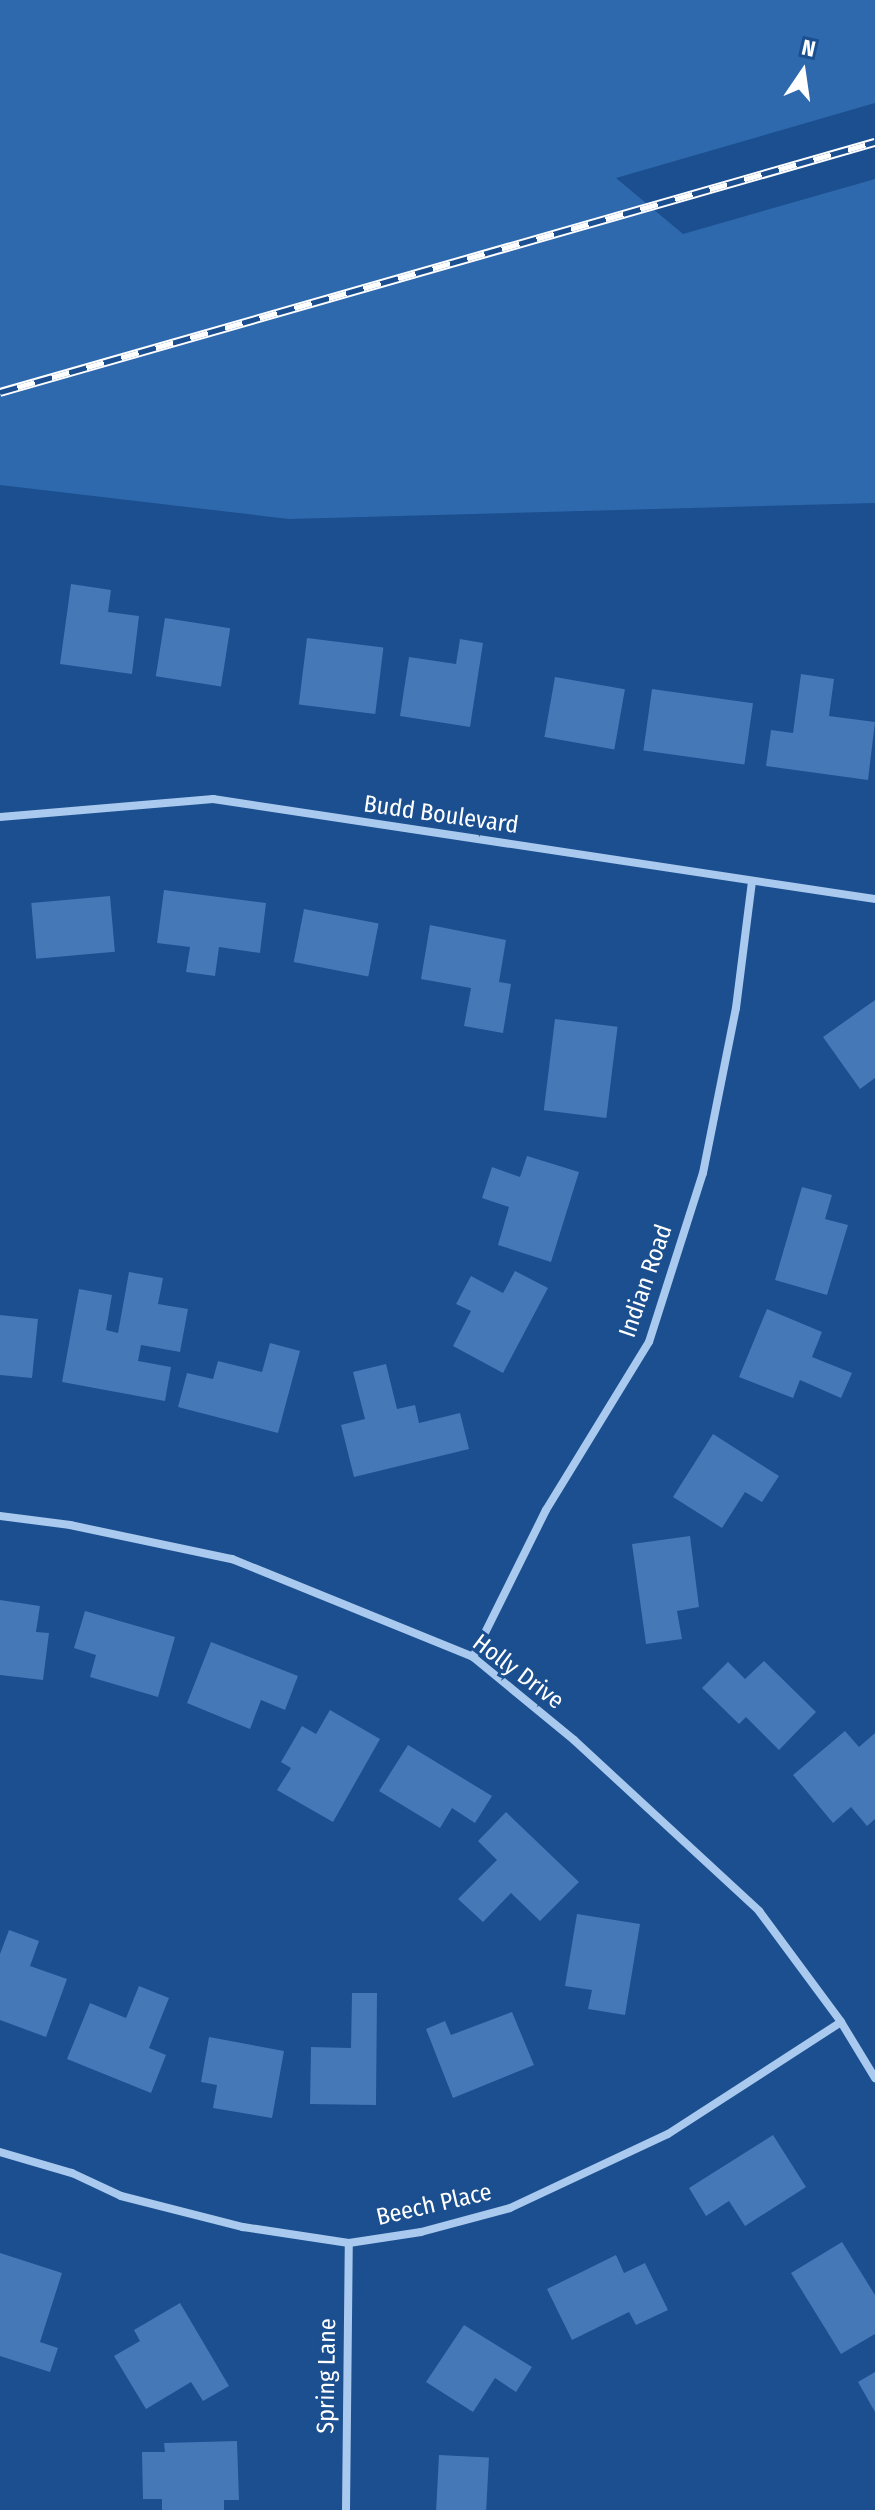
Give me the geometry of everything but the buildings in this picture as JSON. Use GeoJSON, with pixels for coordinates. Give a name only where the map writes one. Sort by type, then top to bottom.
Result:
{"type":"FeatureCollection","features":[{"type":"Feature","properties":{"kind":"street","name":"Budd Boulevard"},"geometry":{"type":"LineString","coordinates":[[0,817],[213,799],[875,899]]}},
{"type":"Feature","properties":{"kind":"street","name":"Indian Road"},"geometry":{"type":"LineString","coordinates":[[473,1657],[546,1510],[649,1342],[703,1173],[736,1008],[752,881]]}},
{"type":"Feature","properties":{"kind":"street","name":"Holly Drive"},"geometry":{"type":"LineString","coordinates":[[0,1516],[70,1525],[232,1559],[473,1657],[574,1740],[759,1911],[841,2022],[875,2078]]}},
{"type":"Feature","properties":{"kind":"street","name":"Beech Place"},"geometry":{"type":"LineString","coordinates":[[0,2152],[171,2211],[349,2243],[421,2232],[510,2208],[668,2134],[841,2022]]}},
{"type":"Feature","properties":{"kind":"street","name":"Spring Lane"},"geometry":{"type":"LineString","coordinates":[[346,2510],[349,2243]]}},
{"type":"Feature","properties":{"kind":"shaded area"},"geometry":{"type":"Polygon","coordinates":[[[0,0],[875,0],[875,103],[616,178],[683,234],[875,179],[875,503],[289,519],[0,485],[0,0]]]}},
{"type":"Feature","properties":{"kind":"railway"},"geometry":{"type":"LineString","coordinates":[[0,392],[875,142]]}}]}
